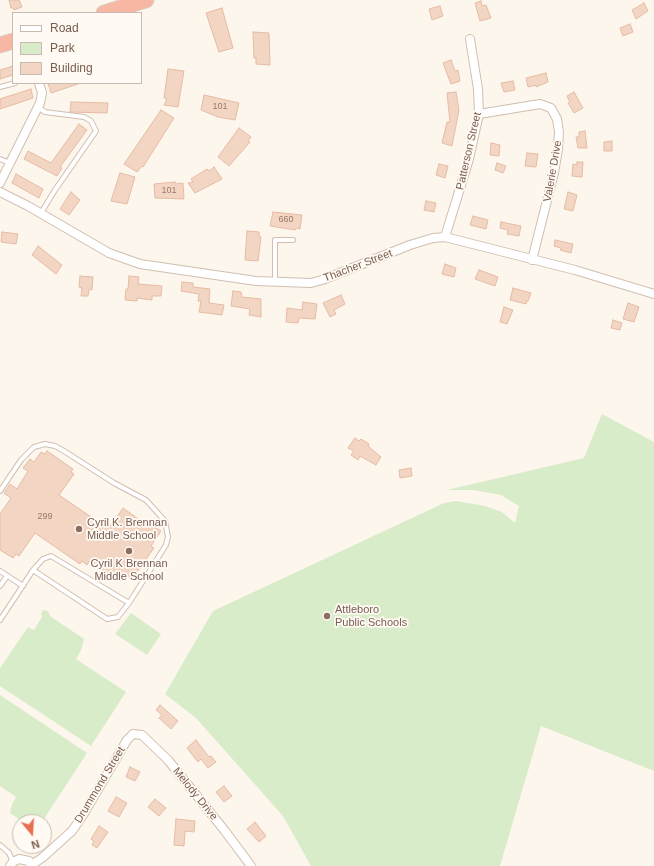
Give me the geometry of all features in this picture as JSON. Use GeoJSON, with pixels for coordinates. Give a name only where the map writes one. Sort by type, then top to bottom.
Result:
{"type":"FeatureCollection","features":[{"type":"Feature","properties":{"kind":"highway"},"geometry":{"type":"LineString","coordinates":[[107,12],[146,0]]}},
{"type":"Feature","properties":{"kind":"highway"},"geometry":{"type":"LineString","coordinates":[[0,45],[12,41]]}},
{"type":"Feature","properties":{"kind":"street","name":"Patterson Street"},"geometry":{"type":"LineString","coordinates":[[445,238],[469,160],[479,114],[478,90],[470,39]]}},
{"type":"Feature","properties":{"kind":"street"},"geometry":{"type":"LineString","coordinates":[[0,183],[42,99],[39,84]]}},
{"type":"Feature","properties":{"kind":"street","name":"Valerie Drive"},"geometry":{"type":"LineString","coordinates":[[479,114],[540,104],[551,108],[557,119],[559,132],[554,173],[532,260]]}},
{"type":"Feature","properties":{"kind":"street","name":"Thacher Street"},"geometry":{"type":"LineString","coordinates":[[0,192],[41,213],[109,253],[140,264],[240,279],[311,283],[410,245],[433,238],[445,238],[532,260],[654,294]]}},
{"type":"Feature","properties":{"kind":"street","name":"Melody Drive"},"geometry":{"type":"LineString","coordinates":[[131,736],[133,734],[142,735],[168,760],[212,814],[251,866]]}},
{"type":"Feature","properties":{"kind":"street","name":"Drummond Street"},"geometry":{"type":"LineString","coordinates":[[31,866],[72,831],[84,815],[126,740],[131,736]]}},
{"type":"Feature","properties":{"kind":"street"},"geometry":{"type":"LineString","coordinates":[[12,864],[24,859],[31,866]]}},
{"type":"Feature","properties":{"kind":"lane"},"geometry":{"type":"LineString","coordinates":[[0,87],[12,84]]}},
{"type":"Feature","properties":{"kind":"lane"},"geometry":{"type":"LineString","coordinates":[[38,108],[46,112],[84,118],[91,121],[96,131],[41,213]]}},
{"type":"Feature","properties":{"kind":"lane"},"geometry":{"type":"LineString","coordinates":[[0,159],[10,163]]}},
{"type":"Feature","properties":{"kind":"lane"},"geometry":{"type":"LineString","coordinates":[[275,282],[275,240],[293,240]]}},
{"type":"Feature","properties":{"kind":"lane"},"geometry":{"type":"LineString","coordinates":[[0,491],[21,460],[34,446],[45,444],[55,446],[114,483],[146,500],[165,521],[168,537],[166,545],[129,603],[118,617],[107,619],[33,570]]}},
{"type":"Feature","properties":{"kind":"lane"},"geometry":{"type":"LineString","coordinates":[[0,620],[33,570],[43,559],[52,556],[56,557],[129,603]]}},
{"type":"Feature","properties":{"kind":"lane"},"geometry":{"type":"LineString","coordinates":[[0,571],[23,586]]}},
{"type":"Feature","properties":{"kind":"lane"},"geometry":{"type":"LineString","coordinates":[[0,586],[7,576]]}},
{"type":"Feature","properties":{"kind":"lane"},"geometry":{"type":"LineString","coordinates":[[0,845],[9,853],[12,864]]}},
{"type":"Feature","properties":{"kind":"green space","name":"Attleboro Public Schools"},"geometry":{"type":"Polygon","coordinates":[[[602,414],[654,442],[654,771],[541,726],[500,866],[311,866],[283,816],[196,718],[165,694],[213,611],[444,503],[456,501],[485,506],[502,512],[515,523],[519,506],[501,495],[473,490],[447,490],[584,458],[602,414]]]}},
{"type":"Feature","properties":{"kind":"green space"},"geometry":{"type":"Polygon","coordinates":[[[43,610],[48,611],[50,616],[84,639],[81,650],[76,659],[126,692],[91,746],[0,686],[0,668],[28,627],[34,630],[42,617],[41,614],[43,610]]]}},
{"type":"Feature","properties":{"kind":"green space"},"geometry":{"type":"Polygon","coordinates":[[[131,613],[161,634],[147,655],[115,634],[131,613]]]}},
{"type":"Feature","properties":{"kind":"green space"},"geometry":{"type":"Polygon","coordinates":[[[0,695],[87,753],[47,814],[12,814],[10,813],[12,804],[16,797],[0,786],[0,695]]]}},
{"type":"Feature","properties":{"kind":"building"},"geometry":{"type":"Polygon","coordinates":[[[9,0],[19,0],[22,7],[14,10],[11,8],[9,0]]]}},
{"type":"Feature","properties":{"kind":"building"},"geometry":{"type":"Polygon","coordinates":[[[481,1],[482,6],[486,5],[491,18],[480,21],[475,3],[481,1]]]}},
{"type":"Feature","properties":{"kind":"building"},"geometry":{"type":"Polygon","coordinates":[[[644,3],[648,11],[636,19],[632,10],[644,3]]]}},
{"type":"Feature","properties":{"kind":"building"},"geometry":{"type":"Polygon","coordinates":[[[440,6],[443,16],[432,20],[429,9],[440,6]]]}},
{"type":"Feature","properties":{"kind":"building"},"geometry":{"type":"Polygon","coordinates":[[[222,8],[233,48],[219,52],[206,13],[222,8]]]}},
{"type":"Feature","properties":{"kind":"building"},"geometry":{"type":"Polygon","coordinates":[[[630,24],[633,32],[623,36],[620,28],[630,24]]]}},
{"type":"Feature","properties":{"kind":"building"},"geometry":{"type":"Polygon","coordinates":[[[253,32],[269,33],[270,65],[256,64],[256,58],[254,58],[253,32]]]}},
{"type":"Feature","properties":{"kind":"building"},"geometry":{"type":"Polygon","coordinates":[[[451,60],[455,71],[458,70],[460,81],[451,84],[443,63],[451,60]]]}},
{"type":"Feature","properties":{"kind":"building"},"geometry":{"type":"Polygon","coordinates":[[[12,66],[12,75],[0,79],[0,70],[12,66]]]}},
{"type":"Feature","properties":{"kind":"building"},"geometry":{"type":"Polygon","coordinates":[[[168,69],[184,71],[178,107],[164,105],[167,99],[164,98],[168,69]]]}},
{"type":"Feature","properties":{"kind":"building"},"geometry":{"type":"Polygon","coordinates":[[[546,73],[548,82],[536,87],[536,85],[528,87],[526,78],[546,73]]]}},
{"type":"Feature","properties":{"kind":"building"},"geometry":{"type":"Polygon","coordinates":[[[513,81],[515,90],[504,92],[501,83],[513,81]]]}},
{"type":"Feature","properties":{"kind":"building"},"geometry":{"type":"Polygon","coordinates":[[[48,84],[78,84],[51,93],[48,84]]]}},
{"type":"Feature","properties":{"kind":"building"},"geometry":{"type":"Polygon","coordinates":[[[31,89],[33,98],[0,109],[0,99],[31,89]]]}},
{"type":"Feature","properties":{"kind":"building"},"geometry":{"type":"Polygon","coordinates":[[[456,92],[459,110],[452,146],[442,143],[447,122],[450,122],[447,93],[456,92]]]}},
{"type":"Feature","properties":{"kind":"building"},"geometry":{"type":"Polygon","coordinates":[[[574,92],[583,108],[574,113],[568,103],[570,102],[567,96],[574,92]]]}},
{"type":"Feature","properties":{"kind":"building"},"geometry":{"type":"Polygon","coordinates":[[[204,95],[239,103],[235,120],[218,117],[201,110],[204,95]]]}},
{"type":"Feature","properties":{"kind":"building"},"geometry":{"type":"Polygon","coordinates":[[[71,102],[108,103],[107,113],[70,112],[71,102]]]}},
{"type":"Feature","properties":{"kind":"building"},"geometry":{"type":"Polygon","coordinates":[[[161,110],[174,118],[143,167],[142,166],[137,172],[124,164],[161,110]]]}},
{"type":"Feature","properties":{"kind":"building"},"geometry":{"type":"Polygon","coordinates":[[[79,124],[87,130],[60,167],[62,168],[57,176],[24,159],[28,151],[51,163],[79,124]]]}},
{"type":"Feature","properties":{"kind":"building"},"geometry":{"type":"Polygon","coordinates":[[[239,128],[251,137],[248,141],[250,142],[229,166],[218,157],[239,128]]]}},
{"type":"Feature","properties":{"kind":"building"},"geometry":{"type":"Polygon","coordinates":[[[585,131],[587,148],[578,148],[576,137],[579,137],[579,132],[585,131]]]}},
{"type":"Feature","properties":{"kind":"building"},"geometry":{"type":"Polygon","coordinates":[[[612,141],[612,151],[604,151],[604,142],[612,141]]]}},
{"type":"Feature","properties":{"kind":"building"},"geometry":{"type":"Polygon","coordinates":[[[491,143],[500,145],[499,156],[490,155],[491,143]]]}},
{"type":"Feature","properties":{"kind":"building"},"geometry":{"type":"Polygon","coordinates":[[[527,153],[538,154],[536,167],[525,166],[527,153]]]}},
{"type":"Feature","properties":{"kind":"building"},"geometry":{"type":"Polygon","coordinates":[[[577,162],[583,162],[582,177],[572,176],[573,164],[577,165],[577,162]]]}},
{"type":"Feature","properties":{"kind":"building"},"geometry":{"type":"Polygon","coordinates":[[[497,163],[506,166],[503,173],[495,170],[497,163]]]}},
{"type":"Feature","properties":{"kind":"building"},"geometry":{"type":"Polygon","coordinates":[[[439,164],[448,166],[445,178],[436,175],[439,164]]]}},
{"type":"Feature","properties":{"kind":"building"},"geometry":{"type":"Polygon","coordinates":[[[214,167],[222,179],[195,193],[188,183],[193,182],[191,179],[207,169],[209,171],[214,167]]]}},
{"type":"Feature","properties":{"kind":"building"},"geometry":{"type":"Polygon","coordinates":[[[120,173],[135,177],[127,204],[111,201],[120,173]]]}},
{"type":"Feature","properties":{"kind":"building"},"geometry":{"type":"Polygon","coordinates":[[[16,174],[43,189],[39,198],[12,183],[16,174]]]}},
{"type":"Feature","properties":{"kind":"building"},"geometry":{"type":"Polygon","coordinates":[[[175,182],[175,184],[183,183],[184,199],[155,198],[154,184],[175,182]]]}},
{"type":"Feature","properties":{"kind":"building"},"geometry":{"type":"Polygon","coordinates":[[[71,192],[80,200],[69,215],[60,209],[71,192]]]}},
{"type":"Feature","properties":{"kind":"building"},"geometry":{"type":"Polygon","coordinates":[[[568,192],[577,195],[573,211],[564,209],[568,192]]]}},
{"type":"Feature","properties":{"kind":"building"},"geometry":{"type":"Polygon","coordinates":[[[426,201],[436,203],[434,212],[424,210],[426,201]]]}},
{"type":"Feature","properties":{"kind":"building"},"geometry":{"type":"Polygon","coordinates":[[[273,212],[302,215],[300,229],[296,228],[295,230],[270,226],[273,212]]]}},
{"type":"Feature","properties":{"kind":"building"},"geometry":{"type":"Polygon","coordinates":[[[473,216],[488,220],[486,229],[470,225],[473,216]]]}},
{"type":"Feature","properties":{"kind":"building"},"geometry":{"type":"Polygon","coordinates":[[[501,222],[521,226],[519,236],[507,234],[508,230],[500,228],[501,222]]]}},
{"type":"Feature","properties":{"kind":"building"},"geometry":{"type":"Polygon","coordinates":[[[247,231],[259,232],[259,236],[261,237],[258,261],[245,260],[247,231]]]}},
{"type":"Feature","properties":{"kind":"building"},"geometry":{"type":"Polygon","coordinates":[[[2,232],[18,234],[16,244],[1,242],[2,232]]]}},
{"type":"Feature","properties":{"kind":"building"},"geometry":{"type":"Polygon","coordinates":[[[555,240],[573,244],[571,253],[560,250],[561,248],[554,246],[555,240]]]}},
{"type":"Feature","properties":{"kind":"building"},"geometry":{"type":"Polygon","coordinates":[[[38,246],[62,265],[56,274],[32,255],[38,246]]]}},
{"type":"Feature","properties":{"kind":"building"},"geometry":{"type":"Polygon","coordinates":[[[445,264],[456,268],[454,277],[442,274],[445,264]]]}},
{"type":"Feature","properties":{"kind":"building"},"geometry":{"type":"Polygon","coordinates":[[[479,270],[498,277],[495,286],[475,279],[479,270]]]}},
{"type":"Feature","properties":{"kind":"building"},"geometry":{"type":"Polygon","coordinates":[[[80,276],[93,277],[92,290],[89,289],[88,296],[81,296],[82,288],[79,287],[80,276]]]}},
{"type":"Feature","properties":{"kind":"building"},"geometry":{"type":"Polygon","coordinates":[[[129,276],[139,277],[138,284],[162,286],[161,296],[152,296],[152,300],[137,298],[137,301],[125,300],[129,276]]]}},
{"type":"Feature","properties":{"kind":"building"},"geometry":{"type":"Polygon","coordinates":[[[182,282],[193,283],[193,287],[210,289],[209,303],[224,305],[222,315],[199,312],[201,301],[198,301],[199,294],[181,291],[182,282]]]}},
{"type":"Feature","properties":{"kind":"building"},"geometry":{"type":"Polygon","coordinates":[[[513,288],[531,293],[526,304],[510,300],[513,288]]]}},
{"type":"Feature","properties":{"kind":"building"},"geometry":{"type":"Polygon","coordinates":[[[233,291],[241,292],[242,297],[261,299],[261,317],[249,315],[250,309],[231,306],[233,291]]]}},
{"type":"Feature","properties":{"kind":"building"},"geometry":{"type":"Polygon","coordinates":[[[341,295],[345,304],[334,310],[336,314],[330,317],[323,303],[341,295]]]}},
{"type":"Feature","properties":{"kind":"building"},"geometry":{"type":"Polygon","coordinates":[[[303,302],[317,304],[315,319],[299,318],[298,323],[286,322],[287,308],[302,310],[303,302]]]}},
{"type":"Feature","properties":{"kind":"building"},"geometry":{"type":"Polygon","coordinates":[[[628,303],[639,307],[634,322],[623,319],[628,303]]]}},
{"type":"Feature","properties":{"kind":"building"},"geometry":{"type":"Polygon","coordinates":[[[504,307],[513,310],[507,324],[500,322],[504,307]]]}},
{"type":"Feature","properties":{"kind":"building"},"geometry":{"type":"Polygon","coordinates":[[[613,320],[622,323],[620,330],[611,328],[613,320]]]}},
{"type":"Feature","properties":{"kind":"building"},"geometry":{"type":"Polygon","coordinates":[[[355,438],[359,441],[361,439],[369,444],[368,446],[381,457],[376,465],[360,456],[358,460],[351,455],[354,451],[348,448],[355,438]]]}},
{"type":"Feature","properties":{"kind":"building","name":"Cyril K. Brennan Middle School"},"geometry":{"type":"Polygon","coordinates":[[[47,451],[73,469],[71,472],[74,474],[59,495],[100,523],[102,520],[111,526],[123,508],[148,526],[150,524],[161,531],[151,546],[154,548],[132,579],[126,574],[120,582],[89,561],[87,565],[82,561],[80,564],[35,533],[19,556],[16,554],[13,558],[0,550],[0,514],[11,498],[4,493],[10,484],[17,489],[28,471],[23,468],[30,459],[34,462],[41,452],[45,454],[47,451]]]}},
{"type":"Feature","properties":{"kind":"building"},"geometry":{"type":"Polygon","coordinates":[[[411,468],[412,476],[400,478],[399,470],[411,468]]]}},
{"type":"Feature","properties":{"kind":"building"},"geometry":{"type":"Polygon","coordinates":[[[160,705],[178,721],[171,729],[159,718],[162,715],[156,710],[160,705]]]}},
{"type":"Feature","properties":{"kind":"building"},"geometry":{"type":"Polygon","coordinates":[[[196,740],[209,757],[211,756],[216,762],[208,768],[201,759],[198,762],[187,748],[196,740]]]}},
{"type":"Feature","properties":{"kind":"building"},"geometry":{"type":"Polygon","coordinates":[[[130,767],[140,772],[135,781],[126,777],[130,767]]]}},
{"type":"Feature","properties":{"kind":"building"},"geometry":{"type":"Polygon","coordinates":[[[224,786],[232,796],[224,802],[216,792],[224,786]]]}},
{"type":"Feature","properties":{"kind":"building"},"geometry":{"type":"Polygon","coordinates":[[[116,797],[127,803],[119,817],[108,811],[116,797]]]}},
{"type":"Feature","properties":{"kind":"building"},"geometry":{"type":"Polygon","coordinates":[[[155,799],[166,808],[159,816],[148,807],[155,799]]]}},
{"type":"Feature","properties":{"kind":"building"},"geometry":{"type":"Polygon","coordinates":[[[176,819],[195,821],[194,832],[185,831],[184,846],[174,845],[176,819]]]}},
{"type":"Feature","properties":{"kind":"building"},"geometry":{"type":"Polygon","coordinates":[[[255,822],[266,836],[259,842],[247,829],[255,822]]]}},
{"type":"Feature","properties":{"kind":"building"},"geometry":{"type":"Polygon","coordinates":[[[99,826],[108,832],[97,848],[92,845],[94,841],[91,839],[99,826]]]}},
{"type":"Feature","properties":{"kind":"place","name":"Cyril K. Brennan Middle School"},"geometry":{"type":"Point","coordinates":[79,529]}},
{"type":"Feature","properties":{"kind":"place","name":"Cyril K Brennan Middle School"},"geometry":{"type":"Point","coordinates":[129,551]}},
{"type":"Feature","properties":{"kind":"place","name":"Attleboro Public Schools"},"geometry":{"type":"Point","coordinates":[327,616]}}]}
